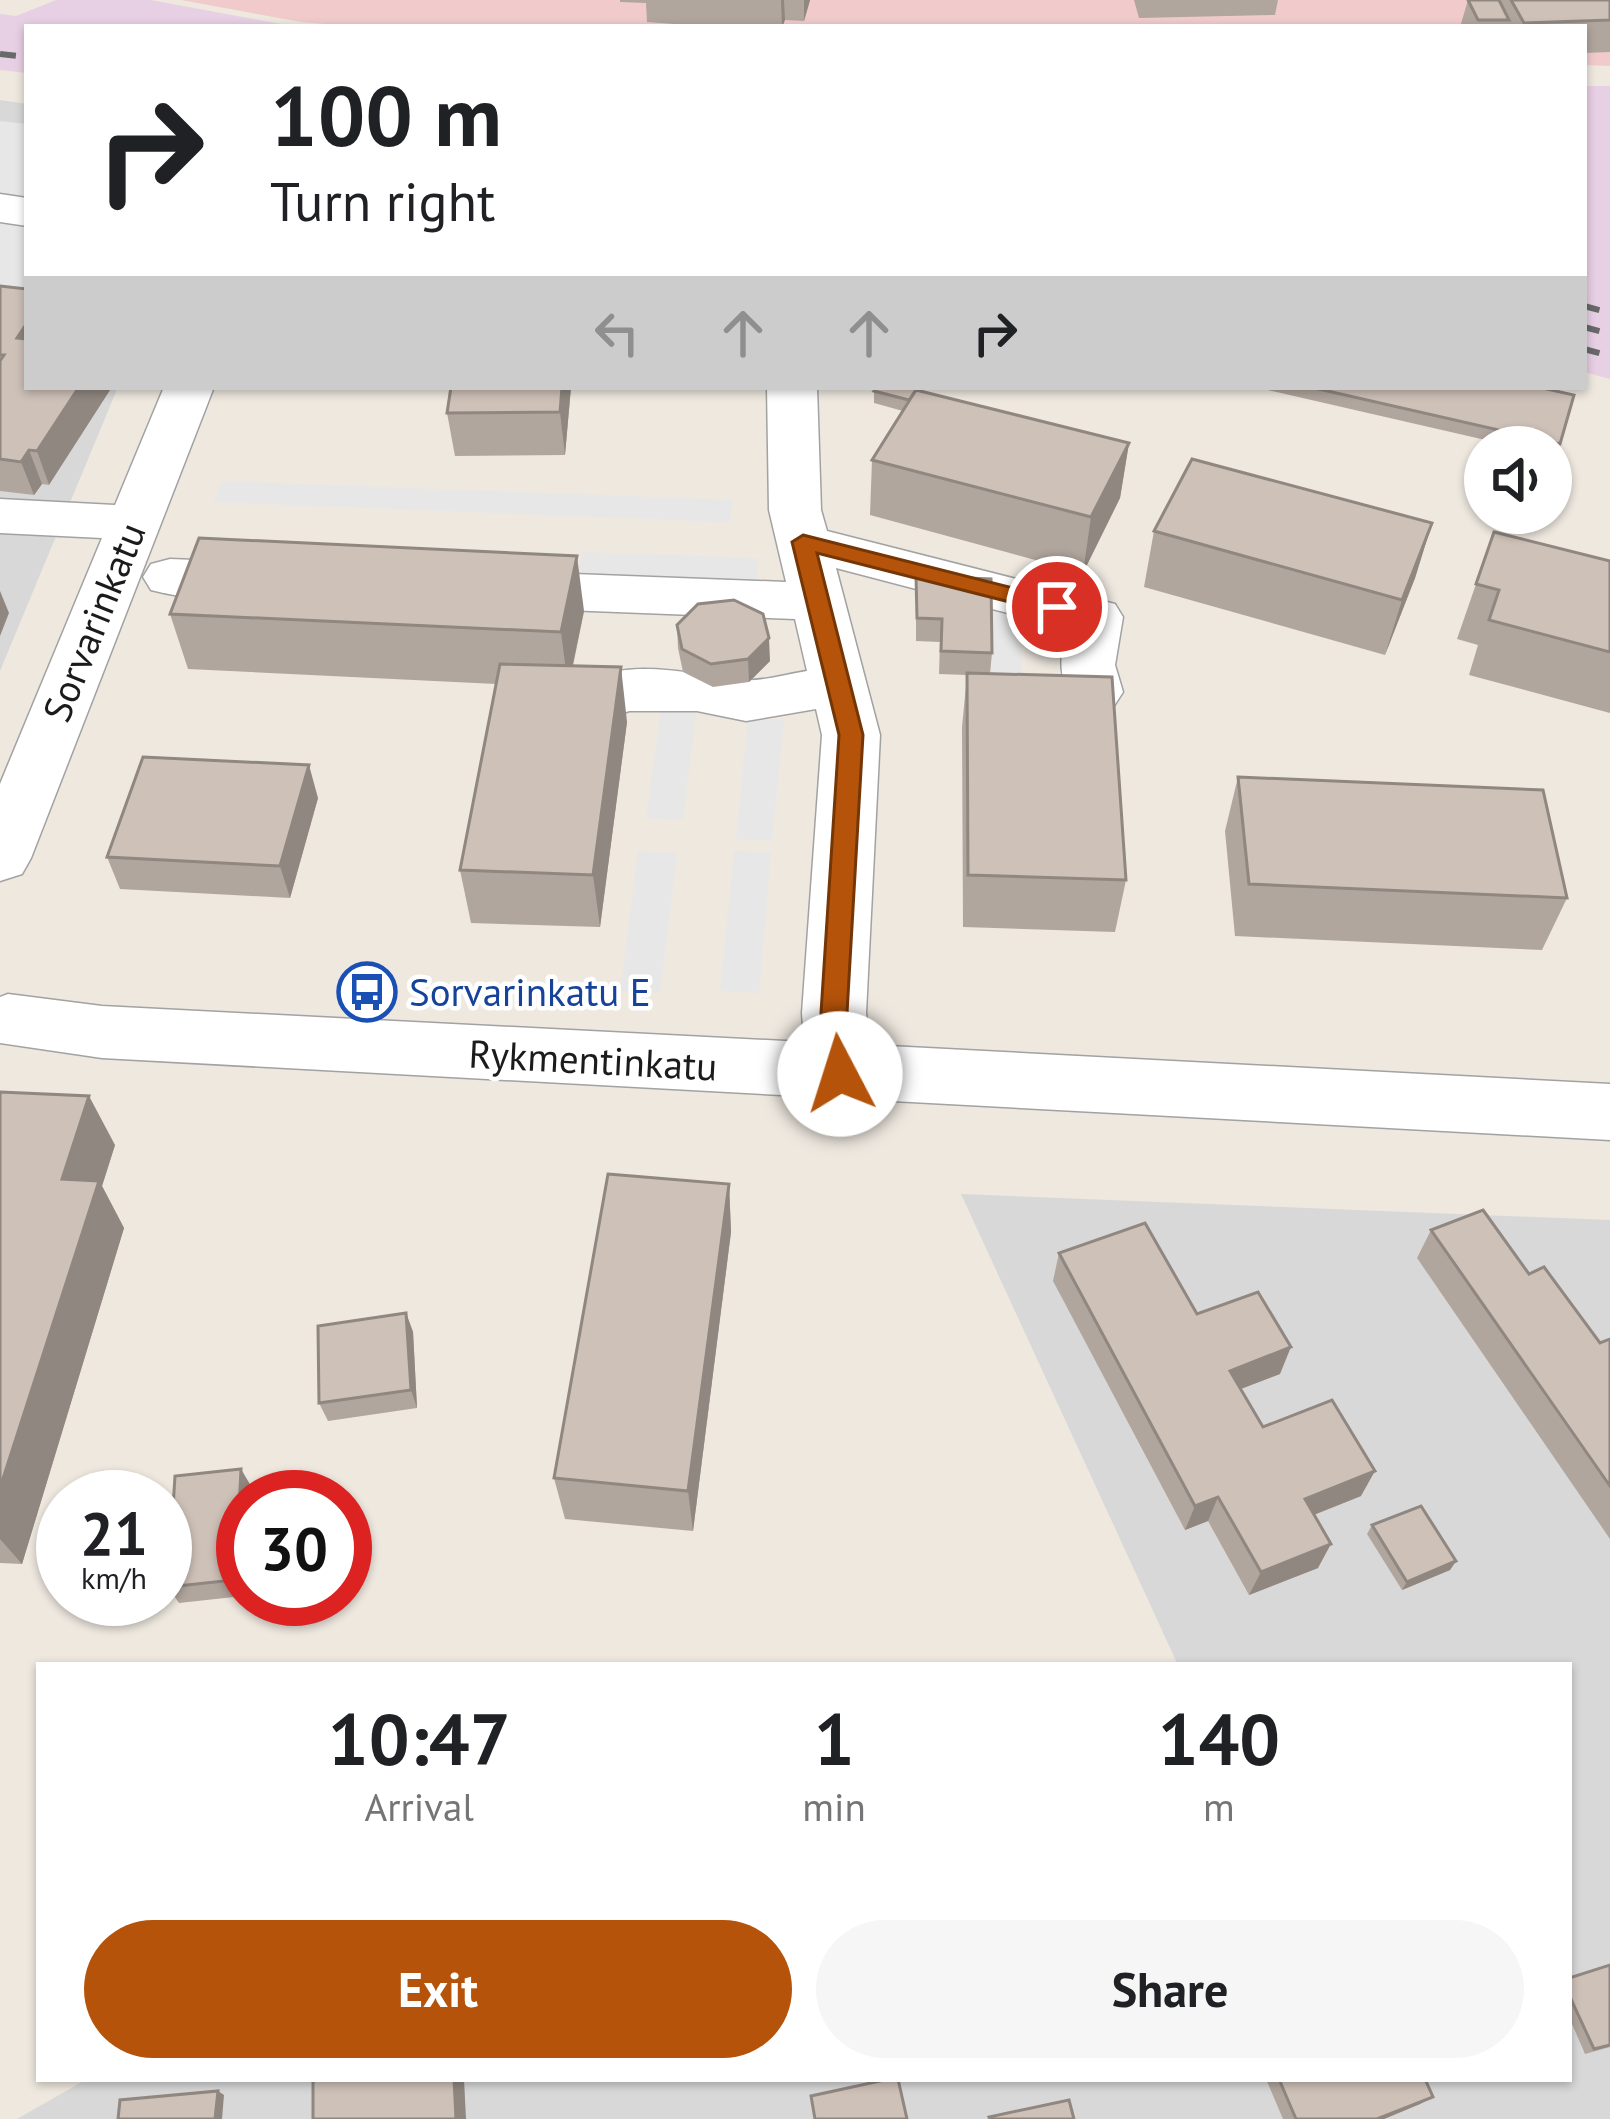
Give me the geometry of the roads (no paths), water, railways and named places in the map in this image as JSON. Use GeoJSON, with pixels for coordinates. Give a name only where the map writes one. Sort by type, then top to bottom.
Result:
{"type":"FeatureCollection","features":[{"type":"Feature","properties":{"kind":"street","name":"Sorvarinkatu"},"geometry":{"type":"LineString","coordinates":[[0,858],[188,390]]}},
{"type":"Feature","properties":{"kind":"street"},"geometry":{"type":"LineString","coordinates":[[792,390],[795,510],[851,735],[834,1013],[840,1074]]}},
{"type":"Feature","properties":{"kind":"street"},"geometry":{"type":"LineString","coordinates":[[0,515],[133,523]]}},
{"type":"Feature","properties":{"kind":"street"},"geometry":{"type":"LineString","coordinates":[[803,542],[1095,617],[1087,665],[1094,692]]}},
{"type":"Feature","properties":{"kind":"street"},"geometry":{"type":"LineString","coordinates":[[170,577],[332,583]]}},
{"type":"Feature","properties":{"kind":"street"},"geometry":{"type":"LineString","coordinates":[[447,588],[794,601]]}},
{"type":"Feature","properties":{"kind":"street"},"geometry":{"type":"LineString","coordinates":[[594,704],[621,691],[697,691],[746,701],[842,685]]}},
{"type":"Feature","properties":{"kind":"street","name":"Rykmentinkatu"},"geometry":{"type":"LineString","coordinates":[[3,1005],[102,1032],[840,1074],[925,1072],[1610,1112]]}},
{"type":"Feature","properties":{"kind":"railway"},"geometry":{"type":"LineString","coordinates":[[0,54],[24,57]]}},
{"type":"Feature","properties":{"kind":"railway"},"geometry":{"type":"LineString","coordinates":[[1587,307],[1610,313]]}},
{"type":"Feature","properties":{"kind":"railway"},"geometry":{"type":"LineString","coordinates":[[1587,328],[1610,334]]}},
{"type":"Feature","properties":{"kind":"railway"},"geometry":{"type":"LineString","coordinates":[[1587,350],[1610,356]]}},
{"type":"Feature","properties":{"kind":"place","name":"Sorvarinkatu E"},"geometry":{"type":"Point","coordinates":[367,992]}}]}
